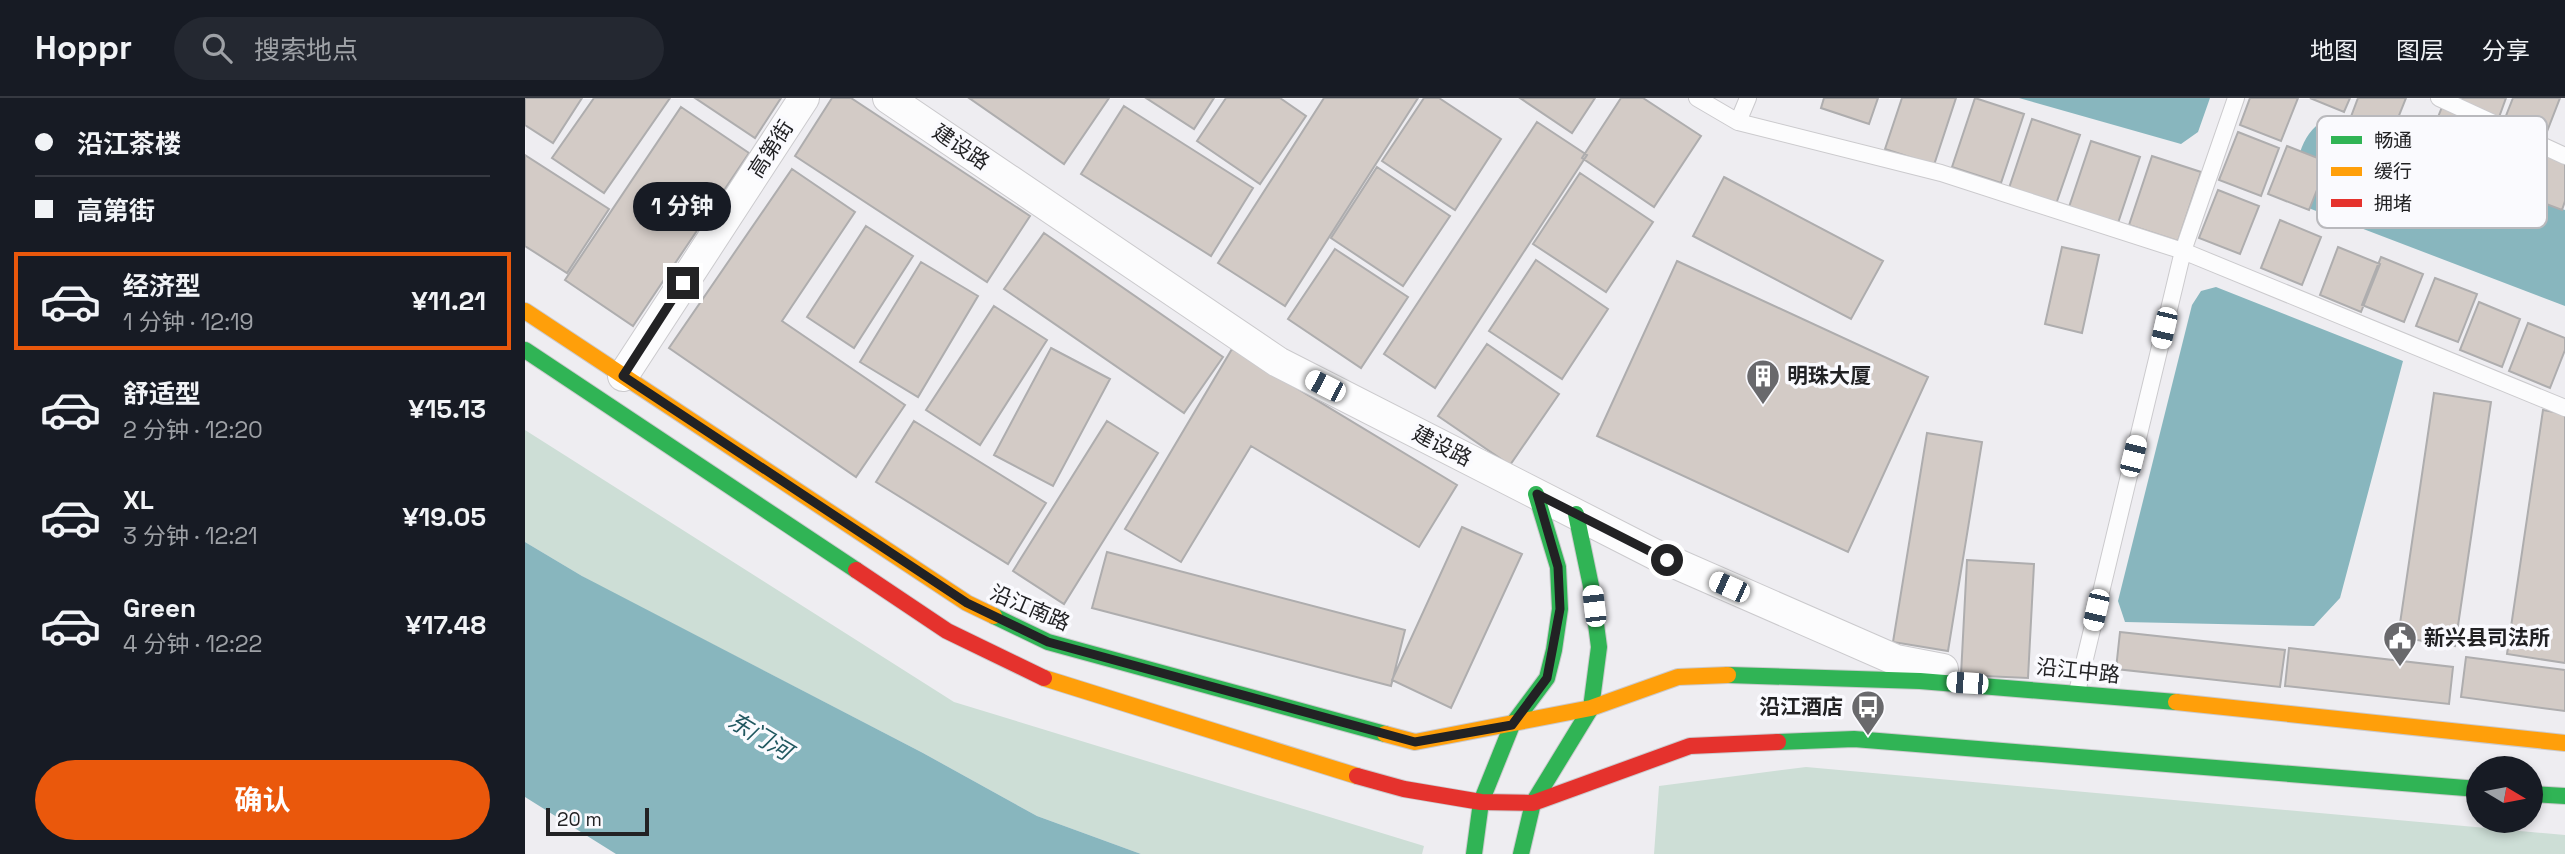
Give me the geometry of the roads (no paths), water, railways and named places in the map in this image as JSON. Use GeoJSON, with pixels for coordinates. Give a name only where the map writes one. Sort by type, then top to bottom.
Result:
{"type":"FeatureCollection","features":[{"type":"Feature","properties":{"kind":"main road","name":"沿江南路"},"geometry":{"type":"LineString","coordinates":[[525,311],[967,603],[1048,642],[1415,742],[1591,708]]}},
{"type":"Feature","properties":{"kind":"main road"},"geometry":{"type":"LineString","coordinates":[[525,350],[947,631],[1028,673],[1377,783],[1482,802],[1533,803],[1690,746],[1854,739],[2466,788]]}},
{"type":"Feature","properties":{"kind":"main road"},"geometry":{"type":"LineString","coordinates":[[1474,854],[1482,802],[1512,725],[1547,678],[1560,609],[1558,567],[1537,494]]}},
{"type":"Feature","properties":{"kind":"main road"},"geometry":{"type":"LineString","coordinates":[[1521,854],[1533,803],[1591,708],[1599,647],[1591,586],[1576,514]]}},
{"type":"Feature","properties":{"kind":"main road","name":"沿江中路"},"geometry":{"type":"LineString","coordinates":[[1591,708],[1678,677],[1704,674],[1888,677],[2047,689],[2565,743]]}},
{"type":"Feature","properties":{"kind":"main road"},"geometry":{"type":"LineString","coordinates":[[2543,795],[2565,796]]}},
{"type":"Feature","properties":{"kind":"street","name":"高第街"},"geometry":{"type":"LineString","coordinates":[[623,376],[804,98]]}},
{"type":"Feature","properties":{"kind":"street","name":"建设路"},"geometry":{"type":"LineString","coordinates":[[888,98],[1278,362],[1654,554],[1896,660],[2047,689]]}},
{"type":"Feature","properties":{"kind":"lane"},"geometry":{"type":"LineString","coordinates":[[1697,98],[1738,122],[1941,173],[2183,251],[2554,406],[2565,408]]}},
{"type":"Feature","properties":{"kind":"lane"},"geometry":{"type":"LineString","coordinates":[[1738,122],[1748,98]]}},
{"type":"Feature","properties":{"kind":"lane"},"geometry":{"type":"LineString","coordinates":[[2077,692],[2183,251],[2236,98]]}},
{"type":"Feature","properties":{"kind":"lane"},"geometry":{"type":"LineString","coordinates":[[2439,98],[2478,116]]}},
{"type":"Feature","properties":{"kind":"lane"},"geometry":{"type":"LineString","coordinates":[[2547,148],[2565,156]]}},
{"type":"Feature","properties":{"kind":"water"},"geometry":{"type":"Polygon","coordinates":[[[2019,98],[2210,98],[2198,132],[2181,144],[2019,98]]]}},
{"type":"Feature","properties":{"kind":"water"},"geometry":{"type":"Polygon","coordinates":[[[2316,126],[2317,211],[2290,195],[2300,152],[2316,126]]]}},
{"type":"Feature","properties":{"kind":"water"},"geometry":{"type":"Polygon","coordinates":[[[2547,203],[2565,210],[2565,306],[2361,228],[2547,228],[2547,203]]]}},
{"type":"Feature","properties":{"kind":"water"},"geometry":{"type":"Polygon","coordinates":[[[2216,287],[2403,361],[2340,598],[2314,626],[2125,622],[2118,601],[2192,305],[2201,291],[2216,287]]]}},
{"type":"Feature","properties":{"kind":"water","name":"东门河"},"geometry":{"type":"Polygon","coordinates":[[[525,542],[582,576],[923,753],[1037,816],[1141,854],[616,854],[525,797],[525,542]]]}},
{"type":"Feature","properties":{"kind":"place","name":"明珠大厦"},"geometry":{"type":"Point","coordinates":[1763,406]}},
{"type":"Feature","properties":{"kind":"place","name":"新兴县司法所"},"geometry":{"type":"Point","coordinates":[2400,668]}},
{"type":"Feature","properties":{"kind":"place","name":"沿江酒店"},"geometry":{"type":"Point","coordinates":[1868,737]}}]}
